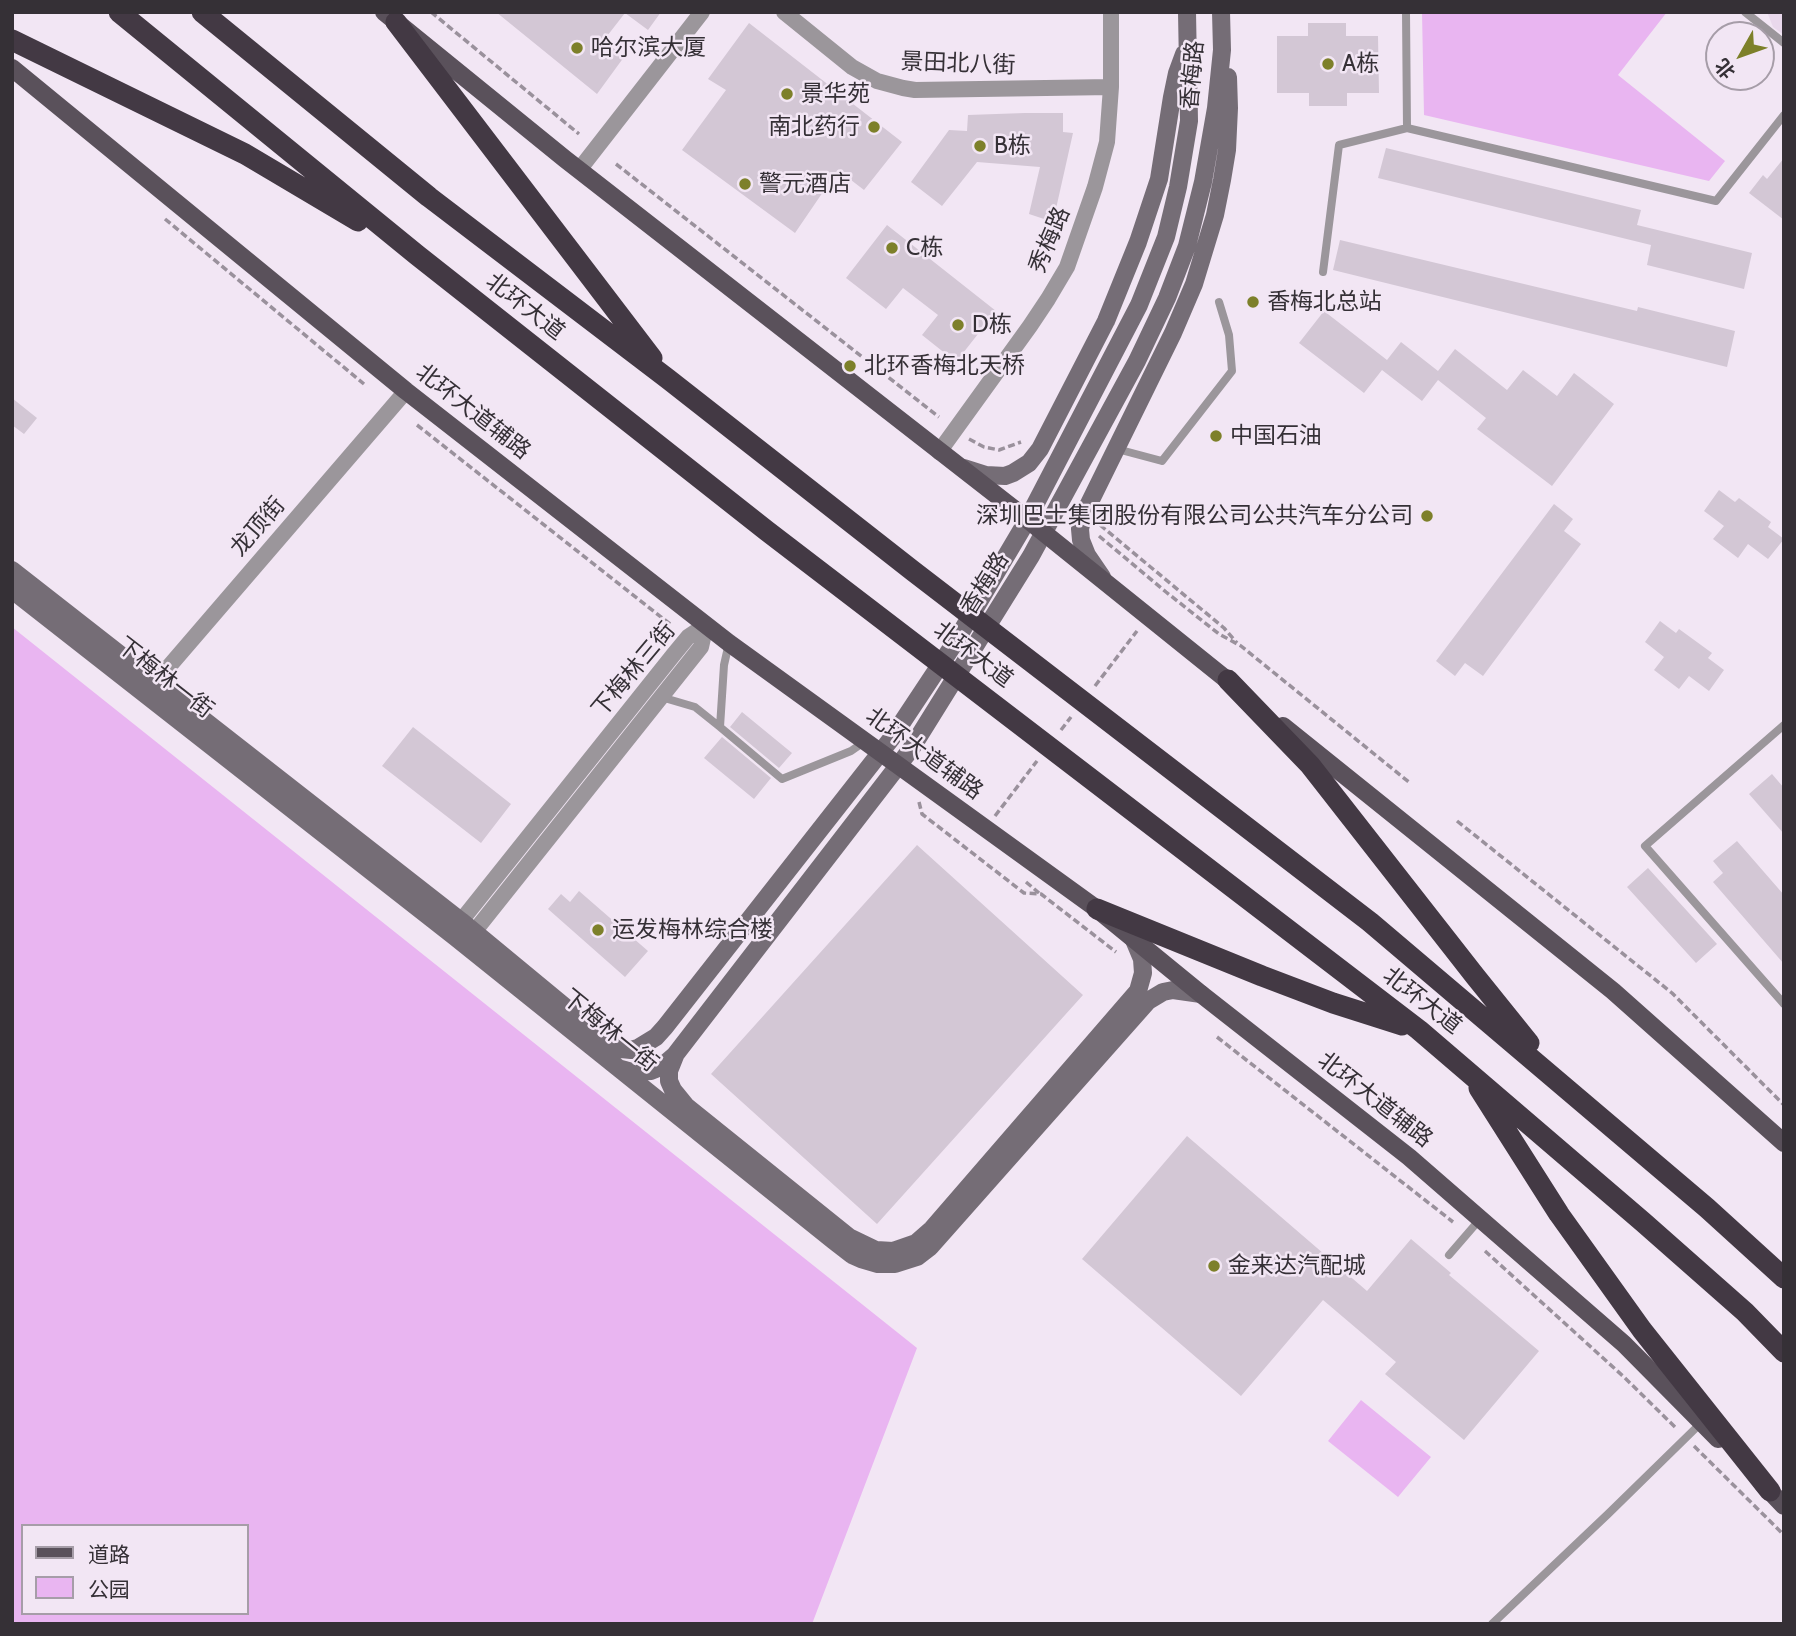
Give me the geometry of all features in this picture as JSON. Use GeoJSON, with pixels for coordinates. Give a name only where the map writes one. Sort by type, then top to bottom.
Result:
{"type":"FeatureCollection","features":[{"type":"Feature","properties":{"kind":"highway","name":"北环大道"},"geometry":{"type":"LineString","coordinates":[[119,12],[417,255],[778,539],[1419,1030],[1745,1311],[1784,1352]]}},
{"type":"Feature","properties":{"kind":"highway","name":"北环大道"},"geometry":{"type":"LineString","coordinates":[[202,12],[429,197],[1370,922],[1707,1208],[1784,1278]]}},
{"type":"Feature","properties":{"kind":"highway"},"geometry":{"type":"LineString","coordinates":[[390,17],[668,379]]}},
{"type":"Feature","properties":{"kind":"highway"},"geometry":{"type":"LineString","coordinates":[[12,40],[245,154],[417,255]]}},
{"type":"Feature","properties":{"kind":"highway"},"geometry":{"type":"LineString","coordinates":[[1228,680],[1310,765],[1564,1086]]}},
{"type":"Feature","properties":{"kind":"highway"},"geometry":{"type":"LineString","coordinates":[[1097,909],[1262,976],[1334,1003],[1419,1030]]}},
{"type":"Feature","properties":{"kind":"highway"},"geometry":{"type":"LineString","coordinates":[[1469,1071],[1566,1225],[1642,1330],[1777,1499]]}},
{"type":"Feature","properties":{"kind":"highway"},"geometry":{"type":"LineString","coordinates":[[1745,1311],[1784,1360]]}},
{"type":"Feature","properties":{"kind":"main road","name":"香梅路"},"geometry":{"type":"LineString","coordinates":[[606,1040],[618,1048],[636,1049],[656,1037],[665,1027],[878,756],[954,644],[1025,524],[1134,315],[1158,259],[1173,212],[1189,121],[1187,12]]}},
{"type":"Feature","properties":{"kind":"main road","name":"香梅路"},"geometry":{"type":"LineString","coordinates":[[615,1066],[642,1073],[661,1067],[680,1049],[896,770],[1004,600],[1053,517],[1142,350],[1167,298],[1187,246],[1203,182],[1216,108],[1222,50],[1221,12]]}},
{"type":"Feature","properties":{"kind":"main road"},"geometry":{"type":"LineString","coordinates":[[390,17],[579,170],[1018,512],[1228,680],[1341,774],[1613,991],[1784,1143]]}},
{"type":"Feature","properties":{"kind":"main road"},"geometry":{"type":"LineString","coordinates":[[946,457],[978,473],[1005,476],[1028,463],[1040,449],[1106,321],[1138,242],[1159,179],[1177,73],[1188,44]]}},
{"type":"Feature","properties":{"kind":"main road"},"geometry":{"type":"LineString","coordinates":[[1109,586],[1087,555],[1080,529],[1083,516],[1173,333],[1194,284],[1214,215],[1227,150],[1229,108],[1222,50]]}},
{"type":"Feature","properties":{"kind":"main road","name":"北环大道辅路"},"geometry":{"type":"LineString","coordinates":[[12,68],[406,391],[729,643],[1097,909],[1409,1157],[1625,1344],[1777,1499]]}},
{"type":"Feature","properties":{"kind":"main road"},"geometry":{"type":"LineString","coordinates":[[1040,449],[1045,465],[1055,479],[1065,486],[1089,485],[1102,478]]}},
{"type":"Feature","properties":{"kind":"main road","name":"下梅林一街"},"geometry":{"type":"LineString","coordinates":[[12,570],[150,687],[606,1040]]}},
{"type":"Feature","properties":{"kind":"main road","name":"下梅林一街"},"geometry":{"type":"LineString","coordinates":[[12,590],[150,687]]}},
{"type":"Feature","properties":{"kind":"main road","name":"下梅林一街"},"geometry":{"type":"LineString","coordinates":[[463,930],[615,1066],[852,1255],[878,1264],[895,1264],[918,1256],[943,1235],[1143,996]]}},
{"type":"Feature","properties":{"kind":"main road"},"geometry":{"type":"LineString","coordinates":[[1134,940],[1142,959],[1143,996],[1173,990],[1201,994]]}},
{"type":"Feature","properties":{"kind":"main road","name":"下梅林一街"},"geometry":{"type":"LineString","coordinates":[[680,1049],[669,1071],[669,1081],[686,1106],[849,1237],[876,1250],[893,1251],[916,1242],[932,1229],[1143,996]]}},
{"type":"Feature","properties":{"kind":"street"},"geometry":{"type":"LineString","coordinates":[[579,170],[702,12]]}},
{"type":"Feature","properties":{"kind":"street","name":"景田北八街"},"geometry":{"type":"LineString","coordinates":[[784,12],[852,67],[877,80],[903,88],[1111,87]]}},
{"type":"Feature","properties":{"kind":"street","name":"秀梅路"},"geometry":{"type":"LineString","coordinates":[[946,457],[1067,267],[1092,198],[1107,142],[1111,87],[1111,12]]}},
{"type":"Feature","properties":{"kind":"street","name":"龙顶街"},"geometry":{"type":"LineString","coordinates":[[150,687],[406,391]]}},
{"type":"Feature","properties":{"kind":"street","name":"下梅林三街"},"geometry":{"type":"LineString","coordinates":[[463,930],[701,647],[706,625]]}},
{"type":"Feature","properties":{"kind":"street","name":"下梅林三街"},"geometry":{"type":"LineString","coordinates":[[463,930],[688,637],[706,625]]}},
{"type":"Feature","properties":{"kind":"lane"},"geometry":{"type":"LineString","coordinates":[[1406,12],[1407,128]]}},
{"type":"Feature","properties":{"kind":"lane"},"geometry":{"type":"LineString","coordinates":[[1745,12],[1784,43]]}},
{"type":"Feature","properties":{"kind":"lane"},"geometry":{"type":"LineString","coordinates":[[1323,272],[1339,145],[1407,128],[1716,201],[1784,115]]}},
{"type":"Feature","properties":{"kind":"lane"},"geometry":{"type":"LineString","coordinates":[[1116,449],[1162,461],[1232,371],[1229,335],[1219,302]]}},
{"type":"Feature","properties":{"kind":"lane"},"geometry":{"type":"LineString","coordinates":[[720,727],[724,665],[729,643]]}},
{"type":"Feature","properties":{"kind":"lane"},"geometry":{"type":"LineString","coordinates":[[661,697],[695,707],[782,779],[851,751],[865,741]]}},
{"type":"Feature","properties":{"kind":"lane"},"geometry":{"type":"LineString","coordinates":[[1784,725],[1645,846],[1784,1004]]}},
{"type":"Feature","properties":{"kind":"lane"},"geometry":{"type":"LineString","coordinates":[[1449,1255],[1480,1218]]}},
{"type":"Feature","properties":{"kind":"lane"},"geometry":{"type":"LineString","coordinates":[[1492,1624],[1702,1422]]}},
{"type":"Feature","properties":{"kind":"path"},"geometry":{"type":"LineString","coordinates":[[430,12],[579,134]]}},
{"type":"Feature","properties":{"kind":"path"},"geometry":{"type":"LineString","coordinates":[[616,164],[939,417]]}},
{"type":"Feature","properties":{"kind":"path"},"geometry":{"type":"LineString","coordinates":[[162,217],[364,384]]}},
{"type":"Feature","properties":{"kind":"path"},"geometry":{"type":"LineString","coordinates":[[417,425],[670,624]]}},
{"type":"Feature","properties":{"kind":"path"},"geometry":{"type":"LineString","coordinates":[[968,438],[984,447],[999,450],[1021,443]]}},
{"type":"Feature","properties":{"kind":"path"},"geometry":{"type":"LineString","coordinates":[[1098,523],[1224,628],[1241,646],[1410,783]]}},
{"type":"Feature","properties":{"kind":"path"},"geometry":{"type":"LineString","coordinates":[[1100,537],[1219,634],[1241,646]]}},
{"type":"Feature","properties":{"kind":"path"},"geometry":{"type":"LineString","coordinates":[[919,800],[922,814],[1024,893],[1041,894]]}},
{"type":"Feature","properties":{"kind":"path"},"geometry":{"type":"LineString","coordinates":[[1457,821],[1672,993],[1784,1105]]}},
{"type":"Feature","properties":{"kind":"path"},"geometry":{"type":"LineString","coordinates":[[1026,882],[1116,952]]}},
{"type":"Feature","properties":{"kind":"path"},"geometry":{"type":"LineString","coordinates":[[1217,1037],[1453,1222]]}},
{"type":"Feature","properties":{"kind":"path"},"geometry":{"type":"LineString","coordinates":[[1485,1251],[1624,1377],[1784,1535]]}},
{"type":"Feature","properties":{"kind":"shaded area"},"geometry":{"type":"Polygon","coordinates":[[[1767,12],[1784,12],[1784,35],[1775,28],[1775,21],[1771,21],[1767,12]]]}},
{"type":"Feature","properties":{"kind":"green space"},"geometry":{"type":"Polygon","coordinates":[[[1422,12],[1667,12],[1618,75],[1725,161],[1709,181],[1424,115],[1422,12]]]}},
{"type":"Feature","properties":{"kind":"green space"},"geometry":{"type":"Polygon","coordinates":[[[12,627],[917,1348],[812,1624],[12,1624],[12,627]]]}},
{"type":"Feature","properties":{"kind":"green space"},"geometry":{"type":"Polygon","coordinates":[[[1361,1400],[1431,1457],[1398,1497],[1328,1441],[1361,1400]]]}},
{"type":"Feature","properties":{"kind":"building","name":"哈尔滨大厦"},"geometry":{"type":"Polygon","coordinates":[[[496,12],[661,12],[648,30],[625,13],[604,40],[624,57],[597,94],[496,12]]]}},
{"type":"Feature","properties":{"kind":"building"},"geometry":{"type":"Polygon","coordinates":[[[749,23],[902,142],[864,190],[838,170],[795,233],[682,150],[726,90],[708,79],[749,23]]]}},
{"type":"Feature","properties":{"kind":"building","name":"A栋"},"geometry":{"type":"Polygon","coordinates":[[[1308,23],[1346,23],[1346,36],[1378,36],[1379,93],[1347,93],[1347,106],[1309,106],[1309,93],[1277,93],[1277,36],[1308,36],[1308,23]]]}},
{"type":"Feature","properties":{"kind":"building"},"geometry":{"type":"Polygon","coordinates":[[[1063,113],[1063,132],[1073,133],[1053,222],[1029,214],[1040,167],[977,162],[942,206],[911,182],[949,130],[967,131],[968,115],[1063,113]]]}},
{"type":"Feature","properties":{"kind":"building"},"geometry":{"type":"Polygon","coordinates":[[[1386,148],[1641,210],[1637,225],[1752,253],[1744,289],[1647,265],[1651,245],[1378,178],[1386,148]]]}},
{"type":"Feature","properties":{"kind":"building"},"geometry":{"type":"Polygon","coordinates":[[[1784,158],[1784,220],[1749,193],[1763,175],[1767,179],[1784,158]]]}},
{"type":"Feature","properties":{"kind":"building"},"geometry":{"type":"Polygon","coordinates":[[[887,225],[996,311],[956,362],[922,335],[938,315],[903,288],[886,309],[846,278],[887,225]]]}},
{"type":"Feature","properties":{"kind":"building"},"geometry":{"type":"Polygon","coordinates":[[[1340,240],[1637,311],[1638,307],[1735,331],[1727,367],[1333,270],[1340,240]]]}},
{"type":"Feature","properties":{"kind":"building"},"geometry":{"type":"Polygon","coordinates":[[[1324,311],[1387,360],[1401,342],[1438,371],[1455,349],[1507,390],[1523,370],[1557,396],[1574,373],[1614,404],[1552,486],[1477,429],[1486,418],[1438,380],[1422,401],[1382,370],[1364,393],[1299,343],[1324,311]]]}},
{"type":"Feature","properties":{"kind":"building"},"geometry":{"type":"Polygon","coordinates":[[[12,398],[37,418],[24,434],[12,425],[12,398]]]}},
{"type":"Feature","properties":{"kind":"building"},"geometry":{"type":"Polygon","coordinates":[[[1719,490],[1735,502],[1739,498],[1771,522],[1768,527],[1784,539],[1768,559],[1748,544],[1738,558],[1713,539],[1724,526],[1704,511],[1719,490]]]}},
{"type":"Feature","properties":{"kind":"building"},"geometry":{"type":"Polygon","coordinates":[[[1554,504],[1573,519],[1564,531],[1581,544],[1483,676],[1465,663],[1455,676],[1436,661],[1554,504]]]}},
{"type":"Feature","properties":{"kind":"building"},"geometry":{"type":"Polygon","coordinates":[[[1660,621],[1676,633],[1679,629],[1712,653],[1708,658],[1724,670],[1709,691],[1689,676],[1679,689],[1654,670],[1664,657],[1645,642],[1660,621]]]}},
{"type":"Feature","properties":{"kind":"building"},"geometry":{"type":"Polygon","coordinates":[[[742,712],[792,753],[779,768],[730,727],[742,712]]]}},
{"type":"Feature","properties":{"kind":"building"},"geometry":{"type":"Polygon","coordinates":[[[413,727],[511,804],[481,843],[382,766],[413,727]]]}},
{"type":"Feature","properties":{"kind":"building"},"geometry":{"type":"Polygon","coordinates":[[[722,737],[771,778],[754,799],[704,758],[722,737]]]}},
{"type":"Feature","properties":{"kind":"building"},"geometry":{"type":"Polygon","coordinates":[[[1772,774],[1784,788],[1784,834],[1749,794],[1772,774]]]}},
{"type":"Feature","properties":{"kind":"building"},"geometry":{"type":"Polygon","coordinates":[[[1737,841],[1784,895],[1784,964],[1713,882],[1723,873],[1713,861],[1737,841]]]}},
{"type":"Feature","properties":{"kind":"building"},"geometry":{"type":"Polygon","coordinates":[[[917,845],[1083,995],[877,1224],[711,1074],[917,845]]]}},
{"type":"Feature","properties":{"kind":"building"},"geometry":{"type":"Polygon","coordinates":[[[1648,868],[1717,944],[1696,963],[1627,887],[1648,868]]]}},
{"type":"Feature","properties":{"kind":"building","name":"运发梅林综合楼"},"geometry":{"type":"Polygon","coordinates":[[[579,891],[648,951],[625,977],[548,909],[561,894],[570,902],[579,891]]]}},
{"type":"Feature","properties":{"kind":"building","name":"金来达汽配城"},"geometry":{"type":"Polygon","coordinates":[[[1187,1136],[1367,1291],[1411,1239],[1539,1351],[1464,1440],[1385,1374],[1396,1362],[1323,1300],[1241,1396],[1082,1259],[1187,1136]]]}},
{"type":"Feature","properties":{"kind":"place","name":"哈尔滨大厦"},"geometry":{"type":"Point","coordinates":[577,48]}},
{"type":"Feature","properties":{"kind":"place","name":"A栋"},"geometry":{"type":"Point","coordinates":[1328,64]}},
{"type":"Feature","properties":{"kind":"place","name":"景华苑"},"geometry":{"type":"Point","coordinates":[787,94]}},
{"type":"Feature","properties":{"kind":"place","name":"南北药行"},"geometry":{"type":"Point","coordinates":[874,127]}},
{"type":"Feature","properties":{"kind":"place","name":"B栋"},"geometry":{"type":"Point","coordinates":[980,146]}},
{"type":"Feature","properties":{"kind":"place","name":"警元酒店"},"geometry":{"type":"Point","coordinates":[745,184]}},
{"type":"Feature","properties":{"kind":"place","name":"C栋"},"geometry":{"type":"Point","coordinates":[892,248]}},
{"type":"Feature","properties":{"kind":"place","name":"香梅北总站"},"geometry":{"type":"Point","coordinates":[1253,302]}},
{"type":"Feature","properties":{"kind":"place","name":"D栋"},"geometry":{"type":"Point","coordinates":[958,325]}},
{"type":"Feature","properties":{"kind":"place","name":"北环香梅北天桥"},"geometry":{"type":"Point","coordinates":[850,366]}},
{"type":"Feature","properties":{"kind":"place","name":"中国石油"},"geometry":{"type":"Point","coordinates":[1216,436]}},
{"type":"Feature","properties":{"kind":"place","name":"深圳巴士集团股份有限公司公共汽车分公司"},"geometry":{"type":"Point","coordinates":[1427,516]}},
{"type":"Feature","properties":{"kind":"place","name":"运发梅林综合楼"},"geometry":{"type":"Point","coordinates":[598,930]}},
{"type":"Feature","properties":{"kind":"place","name":"金来达汽配城"},"geometry":{"type":"Point","coordinates":[1214,1266]}}]}
